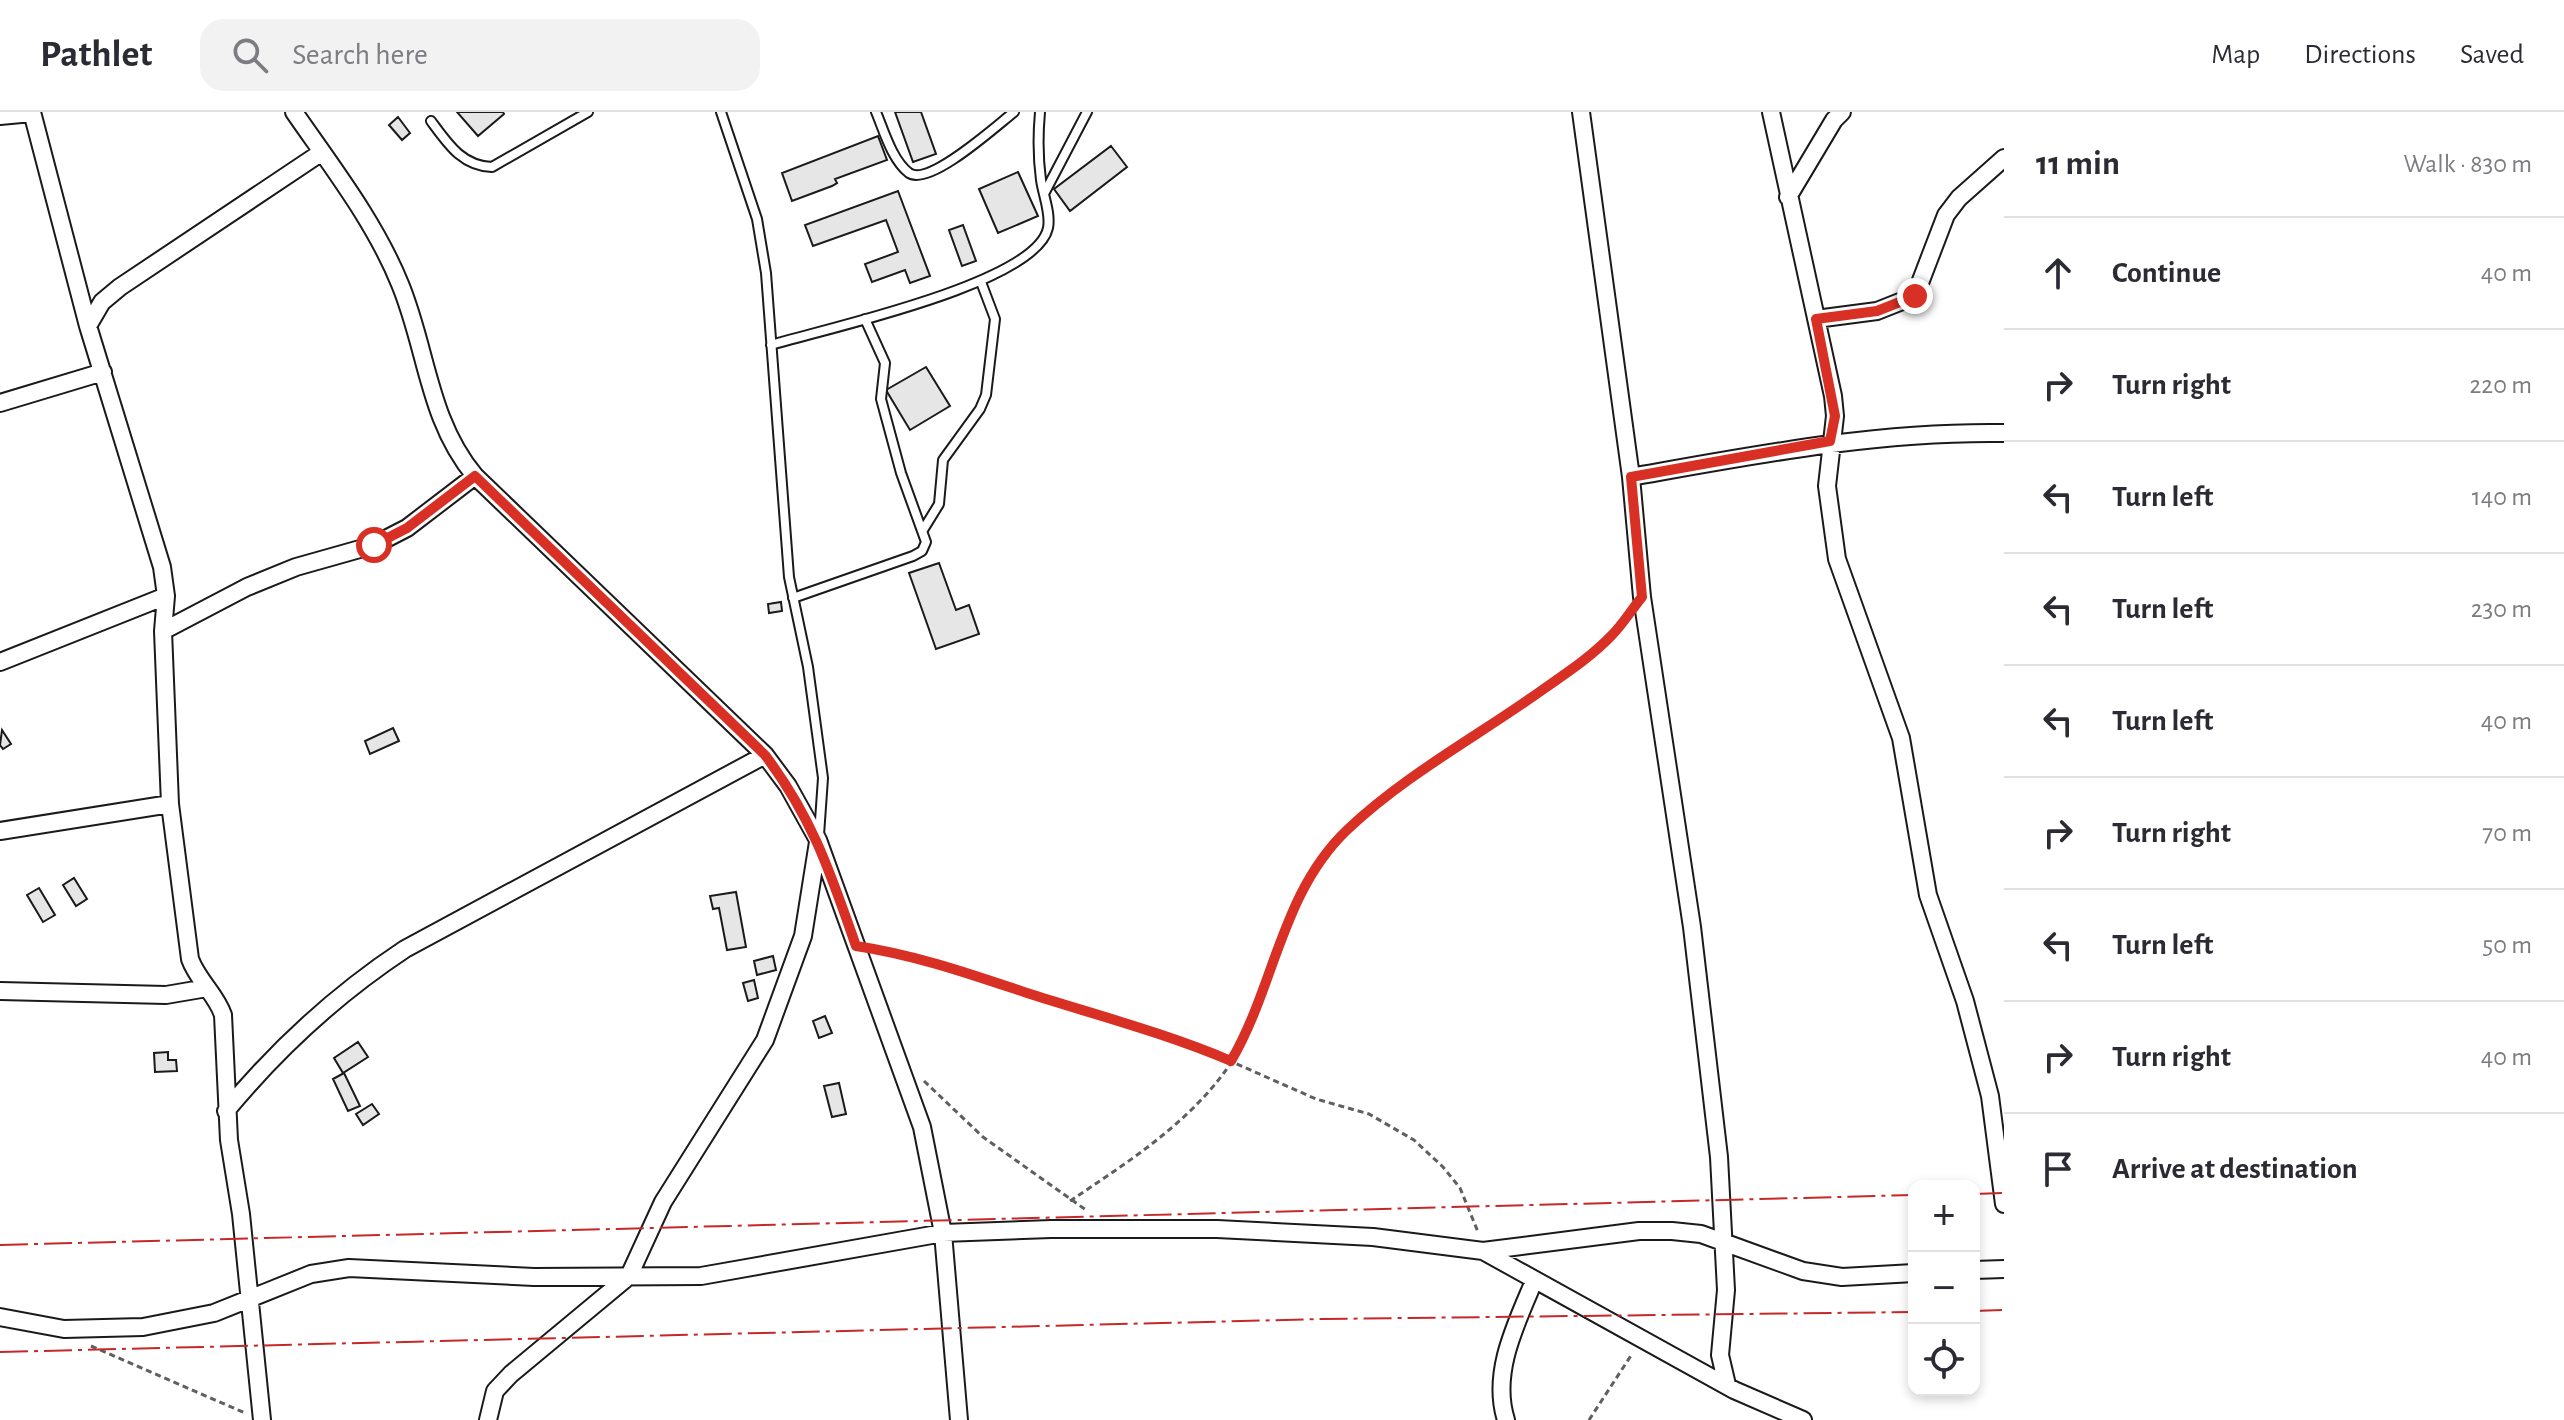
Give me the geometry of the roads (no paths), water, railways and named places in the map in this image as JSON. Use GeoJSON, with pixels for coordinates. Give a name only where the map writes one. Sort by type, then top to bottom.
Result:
{"type":"FeatureCollection","features":[{"type":"Feature","properties":{"kind":"street"},"geometry":{"type":"LineString","coordinates":[[0,116],[32,112],[88,326],[143,494],[162,567],[166,596],[163,631],[170,804],[190,959],[218,1000],[223,1015],[226,1111],[241,1214],[255,1417]]}},
{"type":"Feature","properties":{"kind":"street"},"geometry":{"type":"LineString","coordinates":[[294,112],[385,251],[412,315],[441,422],[454,451],[475,476],[765,755],[788,786],[818,840],[922,1127],[943,1233],[960,1417]]}},
{"type":"Feature","properties":{"kind":"street"},"geometry":{"type":"LineString","coordinates":[[1581,112],[1631,477],[1642,597],[1692,927],[1725,1242],[1725,1322],[1720,1355],[1727,1385]]}},
{"type":"Feature","properties":{"kind":"street"},"geometry":{"type":"LineString","coordinates":[[1771,112],[1835,416],[1827,486],[1837,559],[1901,738],[1928,895],[1965,1001],[1990,1096],[2004,1204]]}},
{"type":"Feature","properties":{"kind":"street"},"geometry":{"type":"LineString","coordinates":[[1788,197],[1834,120],[1842,112]]}},
{"type":"Feature","properties":{"kind":"street"},"geometry":{"type":"LineString","coordinates":[[88,326],[102,302],[120,287],[322,152]]}},
{"type":"Feature","properties":{"kind":"street"},"geometry":{"type":"LineString","coordinates":[[1816,319],[1877,311],[1915,296],[1946,215],[1959,198],[2004,158]]}},
{"type":"Feature","properties":{"kind":"street"},"geometry":{"type":"LineString","coordinates":[[0,403],[103,372]]}},
{"type":"Feature","properties":{"kind":"street"},"geometry":{"type":"LineString","coordinates":[[1631,477],[1830,441],[2004,433]]}},
{"type":"Feature","properties":{"kind":"street"},"geometry":{"type":"LineString","coordinates":[[163,631],[247,587],[296,567],[374,545],[407,528],[475,476]]}},
{"type":"Feature","properties":{"kind":"street"},"geometry":{"type":"LineString","coordinates":[[0,662],[166,596]]}},
{"type":"Feature","properties":{"kind":"street"},"geometry":{"type":"LineString","coordinates":[[226,1111],[298,1033],[355,982],[392,958],[765,755]]}},
{"type":"Feature","properties":{"kind":"street"},"geometry":{"type":"LineString","coordinates":[[0,831],[170,804]]}},
{"type":"Feature","properties":{"kind":"street"},"geometry":{"type":"LineString","coordinates":[[488,1420],[495,1391],[511,1374],[629,1276],[663,1202],[765,1040],[803,936],[818,840]]}},
{"type":"Feature","properties":{"kind":"street"},"geometry":{"type":"LineString","coordinates":[[0,991],[166,995],[207,988]]}},
{"type":"Feature","properties":{"kind":"street"},"geometry":{"type":"LineString","coordinates":[[0,1317],[64,1329],[143,1327],[214,1313],[311,1274],[349,1268],[534,1277],[701,1276],[756,1269],[943,1233],[1217,1229],[1373,1237],[1483,1251],[1639,1231],[1701,1234],[1803,1271],[1842,1277],[1908,1273]]}},
{"type":"Feature","properties":{"kind":"street"},"geometry":{"type":"LineString","coordinates":[[1483,1251],[1727,1385],[1803,1420]]}},
{"type":"Feature","properties":{"kind":"street"},"geometry":{"type":"LineString","coordinates":[[1980,1270],[2004,1269]]}},
{"type":"Feature","properties":{"kind":"street"},"geometry":{"type":"LineString","coordinates":[[1506,1420],[1500,1391],[1505,1362],[1534,1281]]}},
{"type":"Feature","properties":{"kind":"lane"},"geometry":{"type":"LineString","coordinates":[[431,121],[451,147],[473,167],[492,167],[588,112]]}},
{"type":"Feature","properties":{"kind":"lane"},"geometry":{"type":"LineString","coordinates":[[721,112],[757,219],[766,273],[780,480],[793,598],[808,667],[823,778],[818,840]]}},
{"type":"Feature","properties":{"kind":"lane"},"geometry":{"type":"LineString","coordinates":[[876,112],[895,156],[908,172],[917,177],[928,175],[951,161],[1014,112]]}},
{"type":"Feature","properties":{"kind":"lane"},"geometry":{"type":"LineString","coordinates":[[771,345],[981,282],[1043,240],[1048,228],[1043,194],[1040,112]]}},
{"type":"Feature","properties":{"kind":"lane"},"geometry":{"type":"LineString","coordinates":[[1043,194],[1087,112]]}},
{"type":"Feature","properties":{"kind":"lane"},"geometry":{"type":"LineString","coordinates":[[923,530],[939,504],[943,460],[980,409],[986,395],[995,319],[981,282]]}},
{"type":"Feature","properties":{"kind":"lane"},"geometry":{"type":"LineString","coordinates":[[793,598],[913,556],[922,551],[926,542],[901,473],[881,399],[885,363],[865,319]]}}]}
